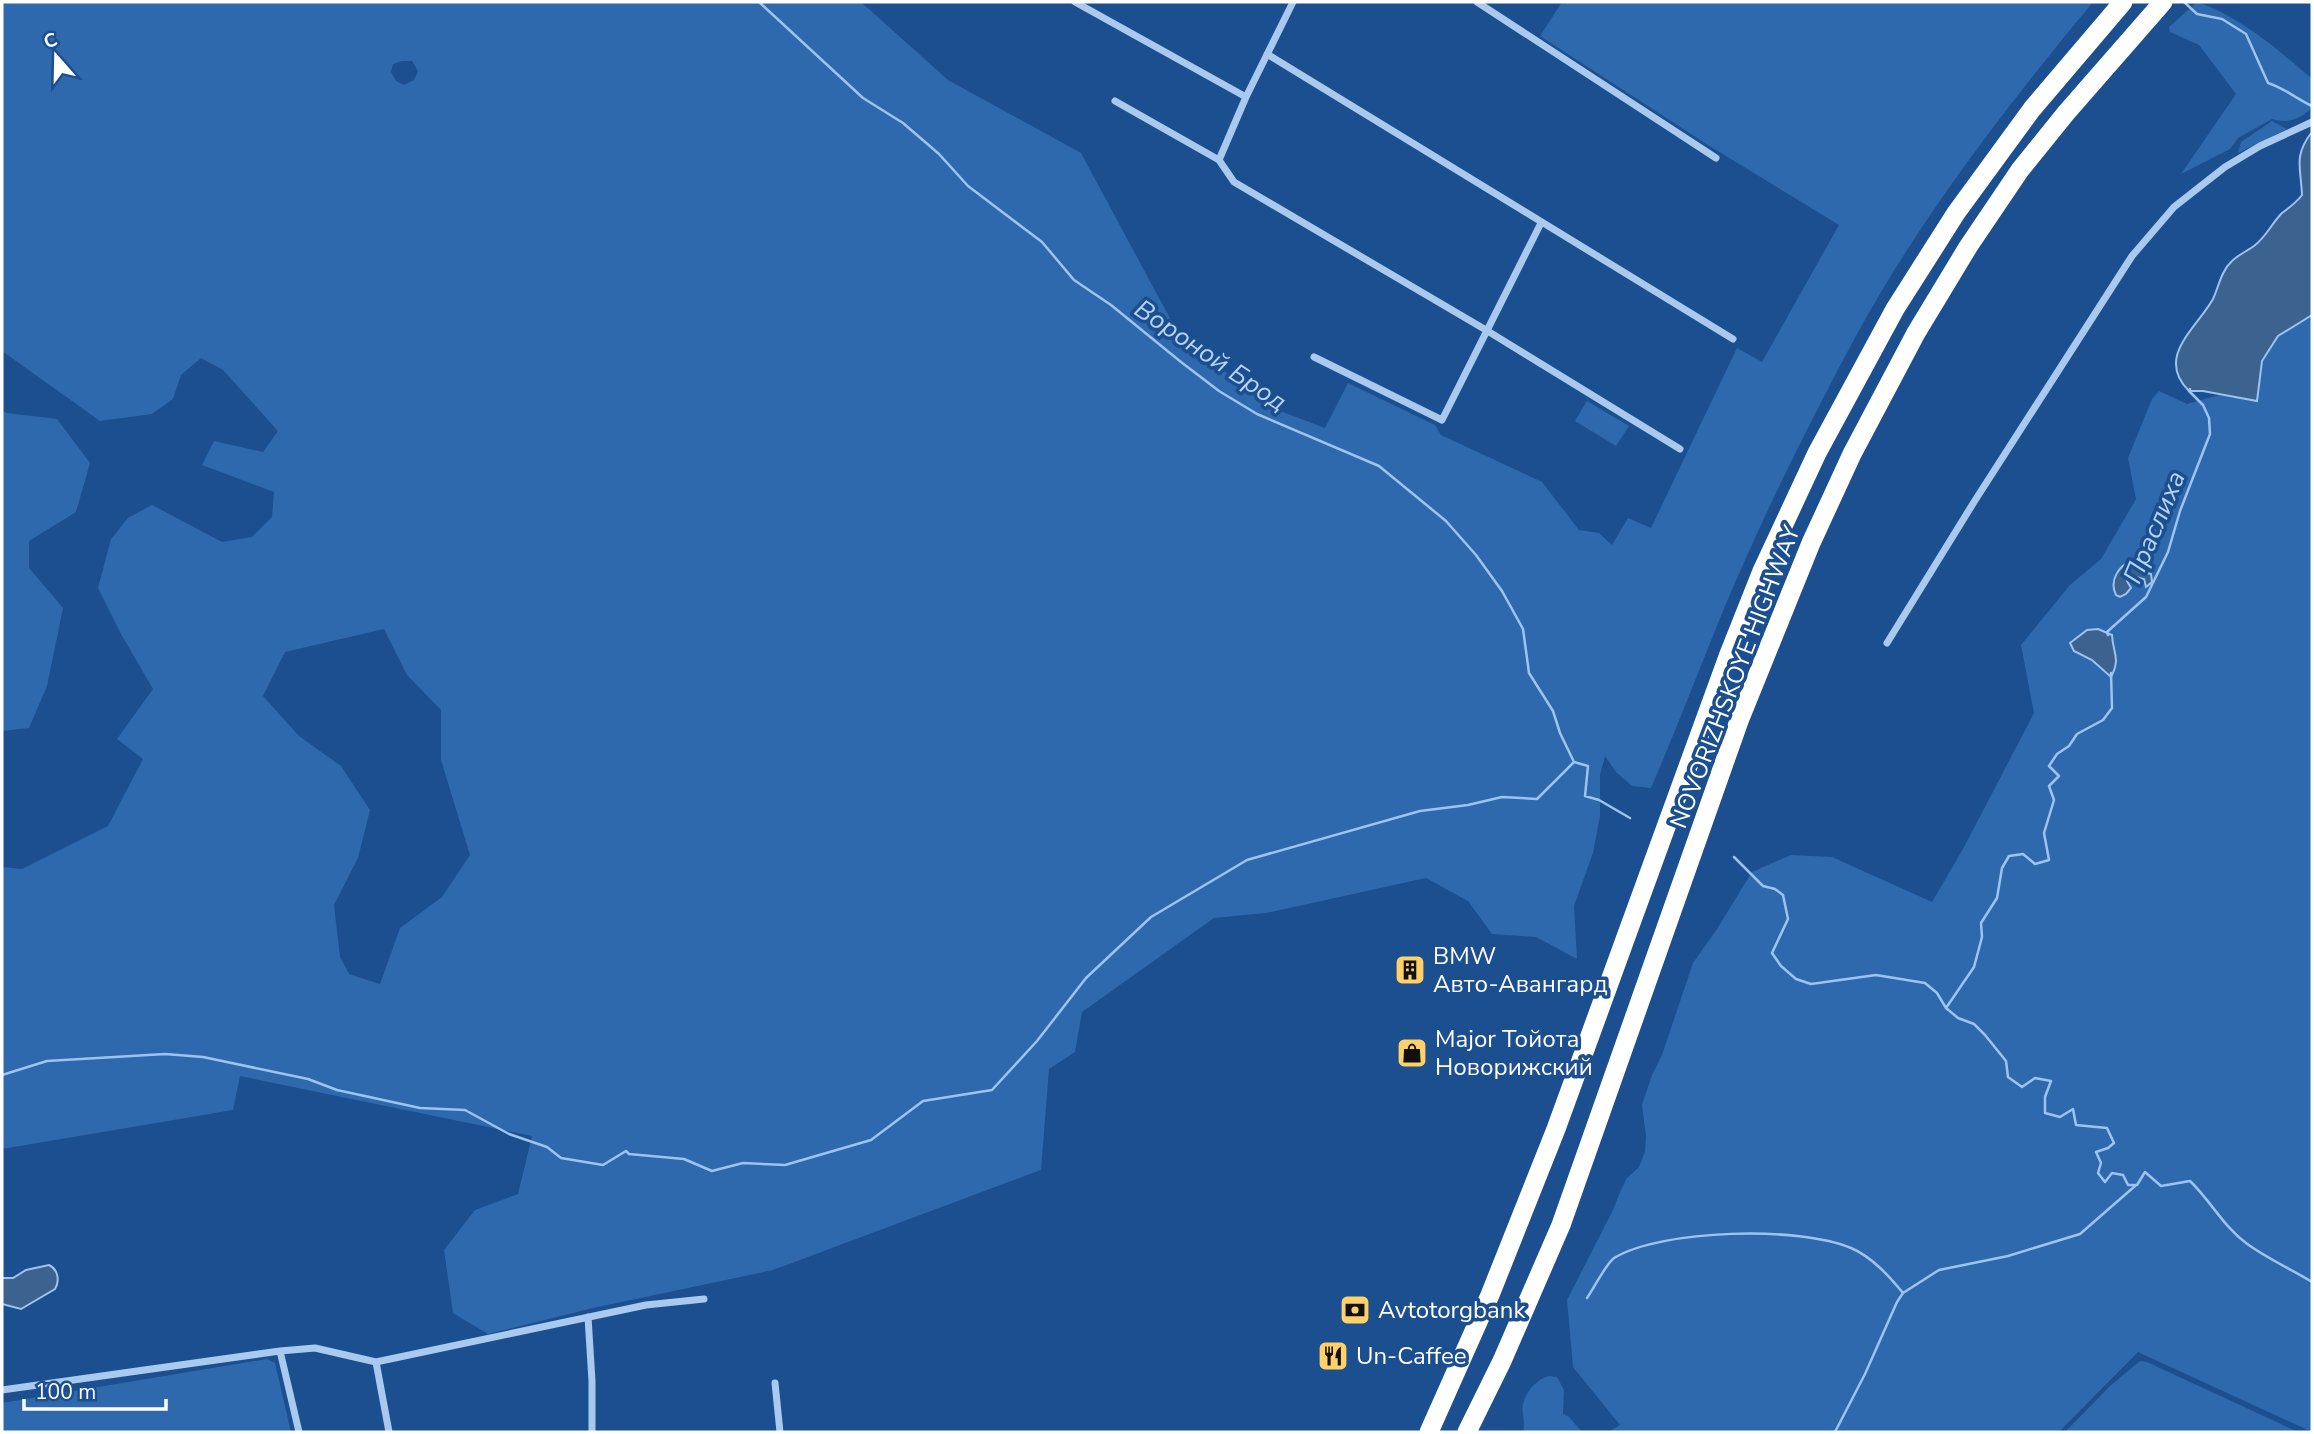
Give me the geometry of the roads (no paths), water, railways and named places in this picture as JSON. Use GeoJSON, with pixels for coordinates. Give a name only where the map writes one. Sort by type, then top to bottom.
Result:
{"type":"FeatureCollection","features":[{"type":"Feature","properties":{"kind":"highway","name":"NOVORIZHSKOYE HIGHWAY"},"geometry":{"type":"LineString","coordinates":[[1429,1432],[1490,1295],[1551,1142],[1728,654],[1762,571],[1817,453],[1895,309],[1956,214],[2032,109],[2123,2]]}},
{"type":"Feature","properties":{"kind":"highway","name":"NOVORIZHSKOYE HIGHWAY"},"geometry":{"type":"LineString","coordinates":[[1468,1432],[1502,1362],[1561,1225],[1740,721],[1811,543],[1852,454],[1916,333],[2012,181],[2066,113],[2159,7]]}},
{"type":"Feature","properties":{"kind":"street"},"geometry":{"type":"LineString","coordinates":[[1074,2],[1246,97]]}},
{"type":"Feature","properties":{"kind":"street"},"geometry":{"type":"LineString","coordinates":[[1219,160],[1292,2]]}},
{"type":"Feature","properties":{"kind":"street"},"geometry":{"type":"LineString","coordinates":[[1477,2],[1716,158]]}},
{"type":"Feature","properties":{"kind":"street"},"geometry":{"type":"LineString","coordinates":[[1267,54],[1733,338]]}},
{"type":"Feature","properties":{"kind":"street"},"geometry":{"type":"LineString","coordinates":[[1115,101],[1219,160],[1234,182],[1486,330],[1680,449]]}},
{"type":"Feature","properties":{"kind":"street"},"geometry":{"type":"LineString","coordinates":[[1887,643],[2132,256],[2175,207],[2225,167],[2260,146],[2312,122]]}},
{"type":"Feature","properties":{"kind":"street"},"geometry":{"type":"LineString","coordinates":[[1314,357],[1442,419],[1541,223]]}},
{"type":"Feature","properties":{"kind":"street"},"geometry":{"type":"LineString","coordinates":[[2,1391],[315,1348],[376,1362],[646,1305],[704,1299]]}},
{"type":"Feature","properties":{"kind":"street"},"geometry":{"type":"LineString","coordinates":[[588,1317],[592,1432]]}},
{"type":"Feature","properties":{"kind":"street"},"geometry":{"type":"LineString","coordinates":[[280,1351],[299,1432]]}},
{"type":"Feature","properties":{"kind":"street"},"geometry":{"type":"LineString","coordinates":[[376,1362],[389,1432]]}},
{"type":"Feature","properties":{"kind":"street"},"geometry":{"type":"LineString","coordinates":[[775,1383],[780,1432]]}},
{"type":"Feature","properties":{"kind":"waterway","name":"Вороной Брод"},"geometry":{"type":"LineString","coordinates":[[759,2],[863,98],[903,123],[939,154],[968,186],[1042,242],[1074,280],[1111,305],[1219,391],[1257,414],[1379,466],[1446,521],[1476,555],[1502,591],[1523,629],[1529,673],[1553,711],[1574,762],[1588,766],[1585,796],[1599,800],[1630,818]]}},
{"type":"Feature","properties":{"kind":"waterway","name":"Праслиха"},"geometry":{"type":"LineString","coordinates":[[2184,2],[2197,14],[2222,19],[2246,34],[2268,83],[2312,106]]}},
{"type":"Feature","properties":{"kind":"waterway","name":"Праслиха"},"geometry":{"type":"LineString","coordinates":[[2108,635],[2107,632],[2146,597],[2168,552],[2180,511],[2210,434],[2209,418],[2203,405],[2190,389]]}},
{"type":"Feature","properties":{"kind":"waterway","name":"Праслиха"},"geometry":{"type":"LineString","coordinates":[[1946,1008],[1974,967],[1982,937],[1981,923],[1997,898],[2002,868],[2009,856],[2023,854],[2035,864],[2049,860],[2044,833],[2054,800],[2049,786],[2059,776],[2049,766],[2077,734],[2103,720],[2112,708],[2111,673]]}},
{"type":"Feature","properties":{"kind":"waterway"},"geometry":{"type":"LineString","coordinates":[[2,1075],[47,1061],[165,1054],[203,1057],[308,1079],[337,1090],[420,1108],[465,1110],[509,1134],[547,1147],[561,1158],[603,1165],[626,1151],[629,1154],[684,1159],[712,1171],[743,1163],[785,1165],[871,1140],[923,1101],[992,1090],[1037,1041],[1086,978],[1151,917],[1247,860],[1420,811],[1468,805],[1502,797],[1537,799],[1574,762]]}},
{"type":"Feature","properties":{"kind":"waterway","name":"Вороной Брод"},"geometry":{"type":"LineString","coordinates":[[1734,857],[1763,886],[1775,889],[1783,895],[1788,919],[1772,953],[1781,966],[1796,979],[1811,984],[1876,975],[1925,983],[1937,993],[1946,1008],[1958,1018],[1974,1024],[1985,1035],[2006,1061],[2008,1077],[2022,1087],[2035,1078],[2051,1081],[2045,1097],[2045,1113],[2060,1117],[2073,1109],[2076,1125],[2107,1128],[2114,1143],[2096,1152],[2101,1163],[2098,1173],[2105,1182],[2112,1173],[2123,1175],[2128,1185],[2137,1185],[2145,1172],[2161,1186],[2190,1181],[2223,1221],[2246,1243],[2312,1282]]}},
{"type":"Feature","properties":{"kind":"waterway"},"geometry":{"type":"LineString","coordinates":[[1835,1432],[1903,1293],[1939,1270],[2008,1256],[2080,1234],[2135,1186]]}},
{"type":"Feature","properties":{"kind":"waterway"},"geometry":{"type":"LineString","coordinates":[[1587,1298],[1611,1261],[1636,1248],[1697,1236],[1731,1234],[1799,1236],[1851,1248],[1873,1262],[1903,1293]]}},
{"type":"Feature","properties":{"kind":"place","name":"BMW Авто-Авангард"},"geometry":{"type":"Point","coordinates":[1410,970]}},
{"type":"Feature","properties":{"kind":"place","name":"Major Тойота Новорижский"},"geometry":{"type":"Point","coordinates":[1412,1053]}},
{"type":"Feature","properties":{"kind":"place","name":"Avtotorgbank"},"geometry":{"type":"Point","coordinates":[1355,1310]}},
{"type":"Feature","properties":{"kind":"place","name":"Un-Caffee"},"geometry":{"type":"Point","coordinates":[1333,1356]}}]}
